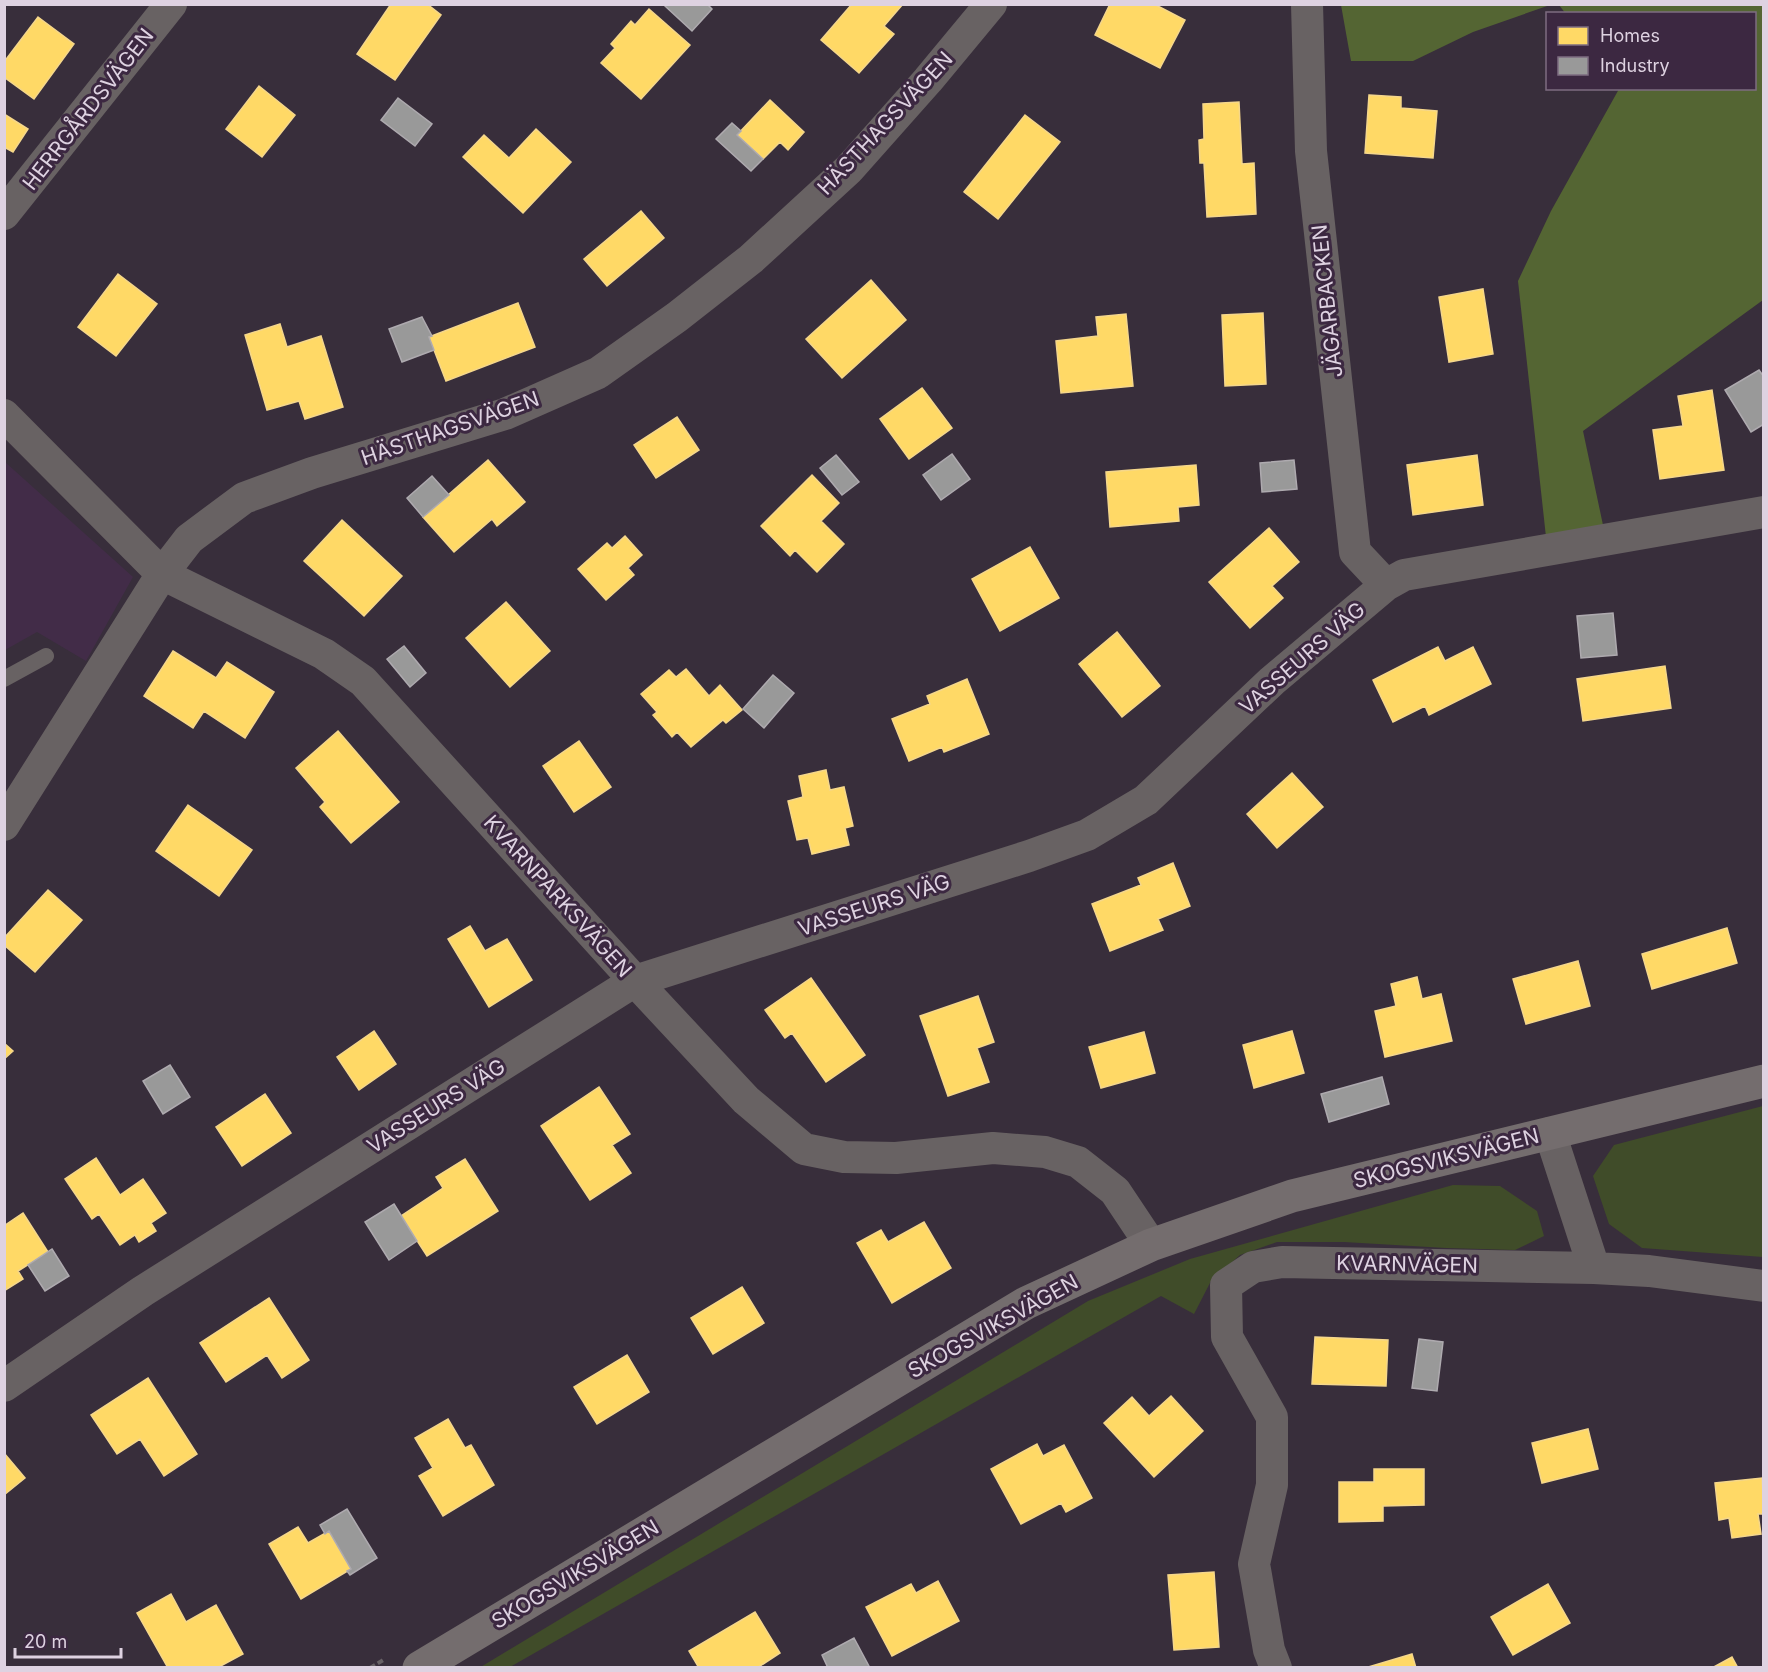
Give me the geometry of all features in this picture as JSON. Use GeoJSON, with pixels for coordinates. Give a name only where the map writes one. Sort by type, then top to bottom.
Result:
{"type":"FeatureCollection","features":[{"type":"Feature","properties":{"kind":"street","name":"HERRGÅRDSVÄGEN"},"geometry":{"type":"LineString","coordinates":[[4,214],[171,4]]}},
{"type":"Feature","properties":{"kind":"street","name":"HÄSTHAGSVÄGEN"},"geometry":{"type":"LineString","coordinates":[[4,825],[162,574],[189,539],[244,498],[312,473],[506,414],[598,373],[677,317],[751,259],[849,169],[928,80],[991,4]]}},
{"type":"Feature","properties":{"kind":"street","name":"JÄGARBACKEN"},"geometry":{"type":"LineString","coordinates":[[1307,4],[1311,151],[1355,552],[1386,585]]}},
{"type":"Feature","properties":{"kind":"street","name":"KVARNPARKSVÄGEN"},"geometry":{"type":"LineString","coordinates":[[4,415],[162,574],[324,654],[363,681],[746,1100],[804,1149],[844,1157],[896,1158],[993,1148],[1045,1152],[1078,1162],[1115,1191],[1151,1245]]}},
{"type":"Feature","properties":{"kind":"street","name":"VASSEURS VÄG"},"geometry":{"type":"LineString","coordinates":[[4,1386],[142,1291],[635,981],[1029,856],[1088,835],[1146,800],[1272,681],[1386,585],[1404,575],[1764,512]]}},
{"type":"Feature","properties":{"kind":"street","name":"SKOGSVIKSVÄGEN"},"geometry":{"type":"LineString","coordinates":[[418,1668],[1026,1303],[1151,1245],[1292,1196],[1764,1081]]}},
{"type":"Feature","properties":{"kind":"street"},"geometry":{"type":"LineString","coordinates":[[1550,1133],[1594,1268]]}},
{"type":"Feature","properties":{"kind":"street","name":"KVARNVÄGEN"},"geometry":{"type":"LineString","coordinates":[[1276,1668],[1269,1650],[1254,1564],[1272,1485],[1272,1417],[1227,1336],[1226,1285],[1253,1267],[1282,1262],[1594,1268],[1649,1271],[1764,1286]]}},
{"type":"Feature","properties":{"kind":"lane"},"geometry":{"type":"LineString","coordinates":[[4,679],[46,656]]}},
{"type":"Feature","properties":{"kind":"shaded area"},"geometry":{"type":"Polygon","coordinates":[[[5,462],[133,577],[86,661],[37,632],[5,650],[5,462]]]}},
{"type":"Feature","properties":{"kind":"green space"},"geometry":{"type":"Polygon","coordinates":[[[1341,4],[1550,5],[1473,32],[1413,61],[1351,61],[1341,4]]]}},
{"type":"Feature","properties":{"kind":"green space"},"geometry":{"type":"Polygon","coordinates":[[[1559,5],[1763,5],[1763,300],[1583,431],[1603,525],[1546,537],[1518,281],[1551,211],[1618,90],[1756,90],[1756,12],[1564,12],[1559,5]]]}},
{"type":"Feature","properties":{"kind":"green space"},"geometry":{"type":"Polygon","coordinates":[[[1763,1106],[1763,1257],[1642,1248],[1609,1224],[1593,1176],[1614,1145],[1763,1106]]]}},
{"type":"Feature","properties":{"kind":"green space"},"geometry":{"type":"Polygon","coordinates":[[[1453,1185],[1500,1186],[1537,1211],[1544,1236],[1515,1250],[1344,1242],[1277,1242],[1240,1255],[1211,1281],[1194,1314],[1161,1296],[510,1667],[479,1668],[1088,1301],[1190,1259],[1453,1185]]]}},
{"type":"Feature","properties":{"kind":"building: Homes"},"geometry":{"type":"Polygon","coordinates":[[[391,4],[427,4],[441,15],[395,80],[357,54],[391,4]]]}},
{"type":"Feature","properties":{"kind":"building: Homes"},"geometry":{"type":"Polygon","coordinates":[[[852,4],[903,4],[884,26],[894,34],[859,73],[821,40],[852,4]]]}},
{"type":"Feature","properties":{"kind":"building: Homes"},"geometry":{"type":"Polygon","coordinates":[[[1110,4],[1154,4],[1185,20],[1160,68],[1095,35],[1110,4]]]}},
{"type":"Feature","properties":{"kind":"building: Homes"},"geometry":{"type":"Polygon","coordinates":[[[649,9],[690,45],[641,99],[601,63],[615,48],[611,44],[631,21],[635,25],[649,9]]]}},
{"type":"Feature","properties":{"kind":"building: Homes"},"geometry":{"type":"Polygon","coordinates":[[[38,17],[74,44],[34,99],[4,77],[4,62],[38,17]]]}},
{"type":"Feature","properties":{"kind":"building: Homes"},"geometry":{"type":"Polygon","coordinates":[[[259,86],[295,115],[262,157],[226,129],[259,86]]]}},
{"type":"Feature","properties":{"kind":"building: Homes"},"geometry":{"type":"Polygon","coordinates":[[[1369,95],[1401,97],[1401,108],[1437,111],[1433,158],[1365,153],[1369,95]]]}},
{"type":"Feature","properties":{"kind":"building: Homes"},"geometry":{"type":"Polygon","coordinates":[[[770,100],[804,132],[788,150],[780,142],[763,159],[737,135],[770,100]]]}},
{"type":"Feature","properties":{"kind":"building: Homes"},"geometry":{"type":"Polygon","coordinates":[[[1239,102],[1242,164],[1254,163],[1256,214],[1207,217],[1204,163],[1200,163],[1199,140],[1204,139],[1203,104],[1239,102]]]}},
{"type":"Feature","properties":{"kind":"building: Homes"},"geometry":{"type":"Polygon","coordinates":[[[4,114],[28,129],[13,152],[4,147],[4,114]]]}},
{"type":"Feature","properties":{"kind":"building: Homes"},"geometry":{"type":"Polygon","coordinates":[[[1025,115],[1060,142],[998,219],[964,192],[1025,115]]]}},
{"type":"Feature","properties":{"kind":"building: Homes"},"geometry":{"type":"Polygon","coordinates":[[[536,129],[571,162],[523,213],[463,157],[484,135],[509,158],[536,129]]]}},
{"type":"Feature","properties":{"kind":"building: Homes"},"geometry":{"type":"Polygon","coordinates":[[[641,211],[664,238],[607,286],[584,259],[641,211]]]}},
{"type":"Feature","properties":{"kind":"building: Homes"},"geometry":{"type":"Polygon","coordinates":[[[118,274],[157,304],[116,356],[78,327],[118,274]]]}},
{"type":"Feature","properties":{"kind":"building: Homes"},"geometry":{"type":"Polygon","coordinates":[[[871,280],[906,320],[842,378],[806,339],[871,280]]]}},
{"type":"Feature","properties":{"kind":"building: Homes"},"geometry":{"type":"Polygon","coordinates":[[[1483,289],[1493,354],[1449,362],[1439,297],[1483,289]]]}},
{"type":"Feature","properties":{"kind":"building: Homes"},"geometry":{"type":"Polygon","coordinates":[[[518,303],[535,347],[446,381],[429,337],[518,303]]]}},
{"type":"Feature","properties":{"kind":"building: Homes"},"geometry":{"type":"Polygon","coordinates":[[[1263,313],[1266,384],[1225,386],[1222,315],[1263,313]]]}},
{"type":"Feature","properties":{"kind":"building: Homes"},"geometry":{"type":"Polygon","coordinates":[[[1126,314],[1133,386],[1061,393],[1056,341],[1098,336],[1096,317],[1126,314]]]}},
{"type":"Feature","properties":{"kind":"building: Homes"},"geometry":{"type":"Polygon","coordinates":[[[280,324],[287,347],[321,336],[343,407],[305,419],[299,401],[267,410],[245,335],[280,324]]]}},
{"type":"Feature","properties":{"kind":"building: Homes"},"geometry":{"type":"Polygon","coordinates":[[[922,388],[952,428],[909,459],[880,419],[922,388]]]}},
{"type":"Feature","properties":{"kind":"building: Homes"},"geometry":{"type":"Polygon","coordinates":[[[1712,390],[1724,470],[1660,479],[1653,430],[1683,426],[1678,396],[1712,390]]]}},
{"type":"Feature","properties":{"kind":"building: Homes"},"geometry":{"type":"Polygon","coordinates":[[[677,417],[699,450],[656,478],[634,445],[677,417]]]}},
{"type":"Feature","properties":{"kind":"building: Homes"},"geometry":{"type":"Polygon","coordinates":[[[1477,455],[1483,505],[1413,515],[1407,465],[1477,455]]]}},
{"type":"Feature","properties":{"kind":"building: Homes"},"geometry":{"type":"Polygon","coordinates":[[[488,460],[525,502],[497,526],[492,519],[454,552],[423,517],[488,460]]]}},
{"type":"Feature","properties":{"kind":"building: Homes"},"geometry":{"type":"Polygon","coordinates":[[[1196,465],[1199,505],[1178,507],[1179,521],[1110,527],[1106,472],[1196,465]]]}},
{"type":"Feature","properties":{"kind":"building: Homes"},"geometry":{"type":"Polygon","coordinates":[[[812,475],[839,503],[821,521],[844,544],[817,572],[795,550],[790,556],[761,526],[812,475]]]}},
{"type":"Feature","properties":{"kind":"building: Homes"},"geometry":{"type":"Polygon","coordinates":[[[342,520],[402,576],[364,616],[304,561],[342,520]]]}},
{"type":"Feature","properties":{"kind":"building: Homes"},"geometry":{"type":"Polygon","coordinates":[[[1269,528],[1299,562],[1272,586],[1283,598],[1250,628],[1209,582],[1269,528]]]}},
{"type":"Feature","properties":{"kind":"building: Homes"},"geometry":{"type":"Polygon","coordinates":[[[625,536],[642,555],[628,568],[634,575],[606,600],[578,569],[607,543],[612,548],[625,536]]]}},
{"type":"Feature","properties":{"kind":"building: Homes"},"geometry":{"type":"Polygon","coordinates":[[[1030,547],[1059,598],[1000,631],[972,579],[1030,547]]]}},
{"type":"Feature","properties":{"kind":"building: Homes"},"geometry":{"type":"Polygon","coordinates":[[[506,602],[550,651],[510,687],[466,638],[506,602]]]}},
{"type":"Feature","properties":{"kind":"building: Homes"},"geometry":{"type":"Polygon","coordinates":[[[1117,632],[1160,686],[1122,717],[1079,664],[1117,632]]]}},
{"type":"Feature","properties":{"kind":"building: Homes"},"geometry":{"type":"Polygon","coordinates":[[[1438,647],[1445,661],[1473,647],[1491,684],[1429,715],[1425,706],[1393,722],[1373,680],[1438,647]]]}},
{"type":"Feature","properties":{"kind":"building: Homes"},"geometry":{"type":"Polygon","coordinates":[[[173,651],[216,678],[227,662],[274,692],[245,738],[204,711],[193,728],[144,696],[173,651]]]}},
{"type":"Feature","properties":{"kind":"building: Homes"},"geometry":{"type":"Polygon","coordinates":[[[1665,666],[1671,708],[1583,721],[1577,679],[1665,666]]]}},
{"type":"Feature","properties":{"kind":"building: Homes"},"geometry":{"type":"Polygon","coordinates":[[[686,669],[709,696],[720,685],[742,710],[726,723],[723,720],[691,747],[677,732],[672,737],[653,715],[657,712],[641,694],[669,670],[676,677],[686,669]]]}},
{"type":"Feature","properties":{"kind":"building: Homes"},"geometry":{"type":"Polygon","coordinates":[[[967,679],[989,734],[944,752],[942,747],[909,761],[892,719],[930,704],[927,696],[967,679]]]}},
{"type":"Feature","properties":{"kind":"building: Homes"},"geometry":{"type":"Polygon","coordinates":[[[338,731],[399,802],[351,843],[320,807],[325,802],[296,768],[338,731]]]}},
{"type":"Feature","properties":{"kind":"building: Homes"},"geometry":{"type":"Polygon","coordinates":[[[579,741],[611,787],[574,812],[543,766],[579,741]]]}},
{"type":"Feature","properties":{"kind":"building: Homes"},"geometry":{"type":"Polygon","coordinates":[[[826,770],[830,790],[844,787],[853,826],[845,828],[849,845],[812,854],[808,838],[797,840],[788,801],[803,797],[799,776],[826,770]]]}},
{"type":"Feature","properties":{"kind":"building: Homes"},"geometry":{"type":"Polygon","coordinates":[[[1292,773],[1323,807],[1277,848],[1247,814],[1292,773]]]}},
{"type":"Feature","properties":{"kind":"building: Homes"},"geometry":{"type":"Polygon","coordinates":[[[188,805],[252,850],[219,896],[156,851],[188,805]]]}},
{"type":"Feature","properties":{"kind":"building: Homes"},"geometry":{"type":"Polygon","coordinates":[[[1173,863],[1190,906],[1158,919],[1163,930],[1110,951],[1092,904],[1141,885],[1138,878],[1173,863]]]}},
{"type":"Feature","properties":{"kind":"building: Homes"},"geometry":{"type":"Polygon","coordinates":[[[48,890],[82,920],[35,972],[4,945],[4,938],[48,890]]]}},
{"type":"Feature","properties":{"kind":"building: Homes"},"geometry":{"type":"Polygon","coordinates":[[[470,926],[485,951],[507,939],[532,980],[489,1007],[448,939],[470,926]]]}},
{"type":"Feature","properties":{"kind":"building: Homes"},"geometry":{"type":"Polygon","coordinates":[[[1727,928],[1737,963],[1652,989],[1642,954],[1727,928]]]}},
{"type":"Feature","properties":{"kind":"building: Homes"},"geometry":{"type":"Polygon","coordinates":[[[1578,961],[1590,1006],[1526,1024],[1513,979],[1578,961]]]}},
{"type":"Feature","properties":{"kind":"building: Homes"},"geometry":{"type":"Polygon","coordinates":[[[1417,977],[1422,999],[1441,994],[1452,1041],[1385,1057],[1375,1011],[1396,1006],[1391,984],[1417,977]]]}},
{"type":"Feature","properties":{"kind":"building: Homes"},"geometry":{"type":"Polygon","coordinates":[[[811,978],[865,1055],[826,1082],[792,1033],[785,1038],[765,1010],[811,978]]]}},
{"type":"Feature","properties":{"kind":"building: Homes"},"geometry":{"type":"Polygon","coordinates":[[[978,996],[994,1042],[977,1048],[989,1082],[948,1096],[920,1016],[978,996]]]}},
{"type":"Feature","properties":{"kind":"building: Homes"},"geometry":{"type":"Polygon","coordinates":[[[374,1031],[396,1064],[359,1090],[337,1057],[374,1031]]]}},
{"type":"Feature","properties":{"kind":"building: Homes"},"geometry":{"type":"Polygon","coordinates":[[[1292,1031],[1304,1073],[1254,1088],[1243,1045],[1292,1031]]]}},
{"type":"Feature","properties":{"kind":"building: Homes"},"geometry":{"type":"Polygon","coordinates":[[[1144,1032],[1155,1073],[1101,1088],[1089,1047],[1144,1032]]]}},
{"type":"Feature","properties":{"kind":"building: Homes"},"geometry":{"type":"Polygon","coordinates":[[[4,1043],[13,1051],[4,1059],[4,1043]]]}},
{"type":"Feature","properties":{"kind":"building: Homes"},"geometry":{"type":"Polygon","coordinates":[[[599,1087],[630,1134],[612,1145],[631,1173],[590,1200],[541,1126],[599,1087]]]}},
{"type":"Feature","properties":{"kind":"building: Homes"},"geometry":{"type":"Polygon","coordinates":[[[265,1094],[291,1133],[242,1166],[216,1127],[265,1094]]]}},
{"type":"Feature","properties":{"kind":"building: Homes"},"geometry":{"type":"Polygon","coordinates":[[[96,1158],[120,1195],[143,1179],[166,1213],[151,1223],[156,1231],[139,1242],[135,1235],[120,1245],[99,1214],[92,1219],[65,1179],[96,1158]]]}},
{"type":"Feature","properties":{"kind":"building: Homes"},"geometry":{"type":"Polygon","coordinates":[[[465,1159],[498,1211],[427,1256],[401,1216],[443,1188],[436,1177],[465,1159]]]}},
{"type":"Feature","properties":{"kind":"building: Homes"},"geometry":{"type":"Polygon","coordinates":[[[23,1213],[48,1252],[18,1271],[23,1279],[4,1291],[4,1226],[23,1213]]]}},
{"type":"Feature","properties":{"kind":"building: Homes"},"geometry":{"type":"Polygon","coordinates":[[[924,1222],[951,1268],[892,1303],[857,1243],[881,1230],[888,1242],[924,1222]]]}},
{"type":"Feature","properties":{"kind":"building: Homes"},"geometry":{"type":"Polygon","coordinates":[[[742,1287],[764,1323],[713,1354],[691,1318],[742,1287]]]}},
{"type":"Feature","properties":{"kind":"building: Homes"},"geometry":{"type":"Polygon","coordinates":[[[269,1298],[309,1360],[282,1378],[267,1355],[226,1382],[200,1343],[269,1298]]]}},
{"type":"Feature","properties":{"kind":"building: Homes"},"geometry":{"type":"Polygon","coordinates":[[[1315,1337],[1388,1340],[1386,1386],[1312,1384],[1315,1337]]]}},
{"type":"Feature","properties":{"kind":"building: Homes"},"geometry":{"type":"Polygon","coordinates":[[[627,1355],[649,1392],[597,1424],[574,1387],[627,1355]]]}},
{"type":"Feature","properties":{"kind":"building: Homes"},"geometry":{"type":"Polygon","coordinates":[[[148,1378],[197,1454],[164,1476],[140,1439],[117,1454],[91,1415],[148,1378]]]}},
{"type":"Feature","properties":{"kind":"building: Homes"},"geometry":{"type":"Polygon","coordinates":[[[1171,1396],[1203,1431],[1154,1477],[1104,1423],[1132,1397],[1149,1416],[1171,1396]]]}},
{"type":"Feature","properties":{"kind":"building: Homes"},"geometry":{"type":"Polygon","coordinates":[[[448,1419],[465,1448],[471,1445],[494,1485],[443,1516],[419,1476],[433,1468],[415,1438],[448,1419]]]}},
{"type":"Feature","properties":{"kind":"building: Homes"},"geometry":{"type":"Polygon","coordinates":[[[1588,1429],[1598,1469],[1542,1483],[1532,1443],[1588,1429]]]}},
{"type":"Feature","properties":{"kind":"building: Homes"},"geometry":{"type":"Polygon","coordinates":[[[1037,1444],[1043,1456],[1064,1445],[1092,1498],[1066,1512],[1061,1503],[1021,1524],[991,1469],[1037,1444]]]}},
{"type":"Feature","properties":{"kind":"building: Homes"},"geometry":{"type":"Polygon","coordinates":[[[4,1453],[25,1478],[4,1495],[4,1453]]]}},
{"type":"Feature","properties":{"kind":"building: Homes"},"geometry":{"type":"Polygon","coordinates":[[[1374,1469],[1424,1469],[1424,1505],[1383,1506],[1383,1521],[1339,1522],[1339,1482],[1374,1482],[1374,1469]]]}},
{"type":"Feature","properties":{"kind":"building: Homes"},"geometry":{"type":"Polygon","coordinates":[[[1762,1478],[1764,1514],[1758,1514],[1761,1534],[1732,1538],[1729,1518],[1719,1520],[1715,1483],[1762,1478]]]}},
{"type":"Feature","properties":{"kind":"building: Homes"},"geometry":{"type":"Polygon","coordinates":[[[298,1527],[308,1543],[329,1531],[351,1569],[301,1599],[269,1544],[298,1527]]]}},
{"type":"Feature","properties":{"kind":"building: Homes"},"geometry":{"type":"Polygon","coordinates":[[[1214,1572],[1219,1647],[1174,1650],[1168,1575],[1214,1572]]]}},
{"type":"Feature","properties":{"kind":"building: Homes"},"geometry":{"type":"Polygon","coordinates":[[[938,1581],[959,1621],[892,1656],[866,1607],[911,1584],[916,1593],[938,1581]]]}},
{"type":"Feature","properties":{"kind":"building: Homes"},"geometry":{"type":"Polygon","coordinates":[[[1548,1584],[1570,1623],[1513,1655],[1491,1617],[1548,1584]]]}},
{"type":"Feature","properties":{"kind":"building: Homes"},"geometry":{"type":"Polygon","coordinates":[[[171,1594],[186,1622],[216,1605],[243,1654],[217,1668],[168,1668],[137,1613],[171,1594]]]}},
{"type":"Feature","properties":{"kind":"building: Homes"},"geometry":{"type":"Polygon","coordinates":[[[755,1612],[780,1653],[757,1668],[699,1668],[689,1651],[755,1612]]]}},
{"type":"Feature","properties":{"kind":"building: Homes"},"geometry":{"type":"Polygon","coordinates":[[[1412,1654],[1416,1668],[1365,1668],[1412,1654]]]}},
{"type":"Feature","properties":{"kind":"building: Homes"},"geometry":{"type":"Polygon","coordinates":[[[1732,1657],[1738,1668],[1712,1668],[1732,1657]]]}},
{"type":"Feature","properties":{"kind":"building: Industry"},"geometry":{"type":"Polygon","coordinates":[[[667,4],[707,4],[712,9],[692,31],[665,6],[667,4]]]}},
{"type":"Feature","properties":{"kind":"building: Industry"},"geometry":{"type":"Polygon","coordinates":[[[398,98],[432,124],[415,146],[381,120],[398,98]]]}},
{"type":"Feature","properties":{"kind":"building: Industry"},"geometry":{"type":"Polygon","coordinates":[[[732,123],[741,131],[737,135],[763,159],[751,171],[716,139],[732,123]]]}},
{"type":"Feature","properties":{"kind":"building: Industry"},"geometry":{"type":"Polygon","coordinates":[[[422,317],[432,336],[429,337],[434,350],[402,362],[389,329],[422,317]]]}},
{"type":"Feature","properties":{"kind":"building: Industry"},"geometry":{"type":"Polygon","coordinates":[[[1759,370],[1764,377],[1764,424],[1751,432],[1725,390],[1759,370]]]}},
{"type":"Feature","properties":{"kind":"building: Industry"},"geometry":{"type":"Polygon","coordinates":[[[952,454],[970,479],[941,500],[923,475],[952,454]]]}},
{"type":"Feature","properties":{"kind":"building: Industry"},"geometry":{"type":"Polygon","coordinates":[[[836,455],[859,482],[842,495],[820,468],[836,455]]]}},
{"type":"Feature","properties":{"kind":"building: Industry"},"geometry":{"type":"Polygon","coordinates":[[[1294,460],[1297,489],[1262,492],[1260,463],[1294,460]]]}},
{"type":"Feature","properties":{"kind":"building: Industry"},"geometry":{"type":"Polygon","coordinates":[[[432,476],[449,495],[423,517],[407,498],[432,476]]]}},
{"type":"Feature","properties":{"kind":"building: Industry"},"geometry":{"type":"Polygon","coordinates":[[[1613,613],[1617,655],[1581,658],[1577,616],[1613,613]]]}},
{"type":"Feature","properties":{"kind":"building: Industry"},"geometry":{"type":"Polygon","coordinates":[[[404,646],[426,673],[410,687],[387,659],[404,646]]]}},
{"type":"Feature","properties":{"kind":"building: Industry"},"geometry":{"type":"Polygon","coordinates":[[[773,675],[794,693],[764,728],[743,709],[773,675]]]}},
{"type":"Feature","properties":{"kind":"building: Industry"},"geometry":{"type":"Polygon","coordinates":[[[170,1065],[190,1097],[163,1114],[143,1081],[170,1065]]]}},
{"type":"Feature","properties":{"kind":"building: Industry"},"geometry":{"type":"Polygon","coordinates":[[[1382,1077],[1389,1104],[1329,1122],[1321,1094],[1382,1077]]]}},
{"type":"Feature","properties":{"kind":"building: Industry"},"geometry":{"type":"Polygon","coordinates":[[[394,1204],[417,1241],[389,1260],[365,1222],[394,1204]]]}},
{"type":"Feature","properties":{"kind":"building: Industry"},"geometry":{"type":"Polygon","coordinates":[[[52,1249],[69,1276],[45,1291],[28,1265],[52,1249]]]}},
{"type":"Feature","properties":{"kind":"building: Industry"},"geometry":{"type":"Polygon","coordinates":[[[1419,1339],[1443,1342],[1437,1391],[1412,1388],[1419,1339]]]}},
{"type":"Feature","properties":{"kind":"building: Industry"},"geometry":{"type":"Polygon","coordinates":[[[347,1509],[377,1558],[350,1575],[347,1571],[351,1569],[329,1531],[325,1534],[320,1525],[347,1509]]]}},
{"type":"Feature","properties":{"kind":"building: Industry"},"geometry":{"type":"Polygon","coordinates":[[[854,1638],[870,1668],[828,1668],[822,1655],[854,1638]]]}}]}
